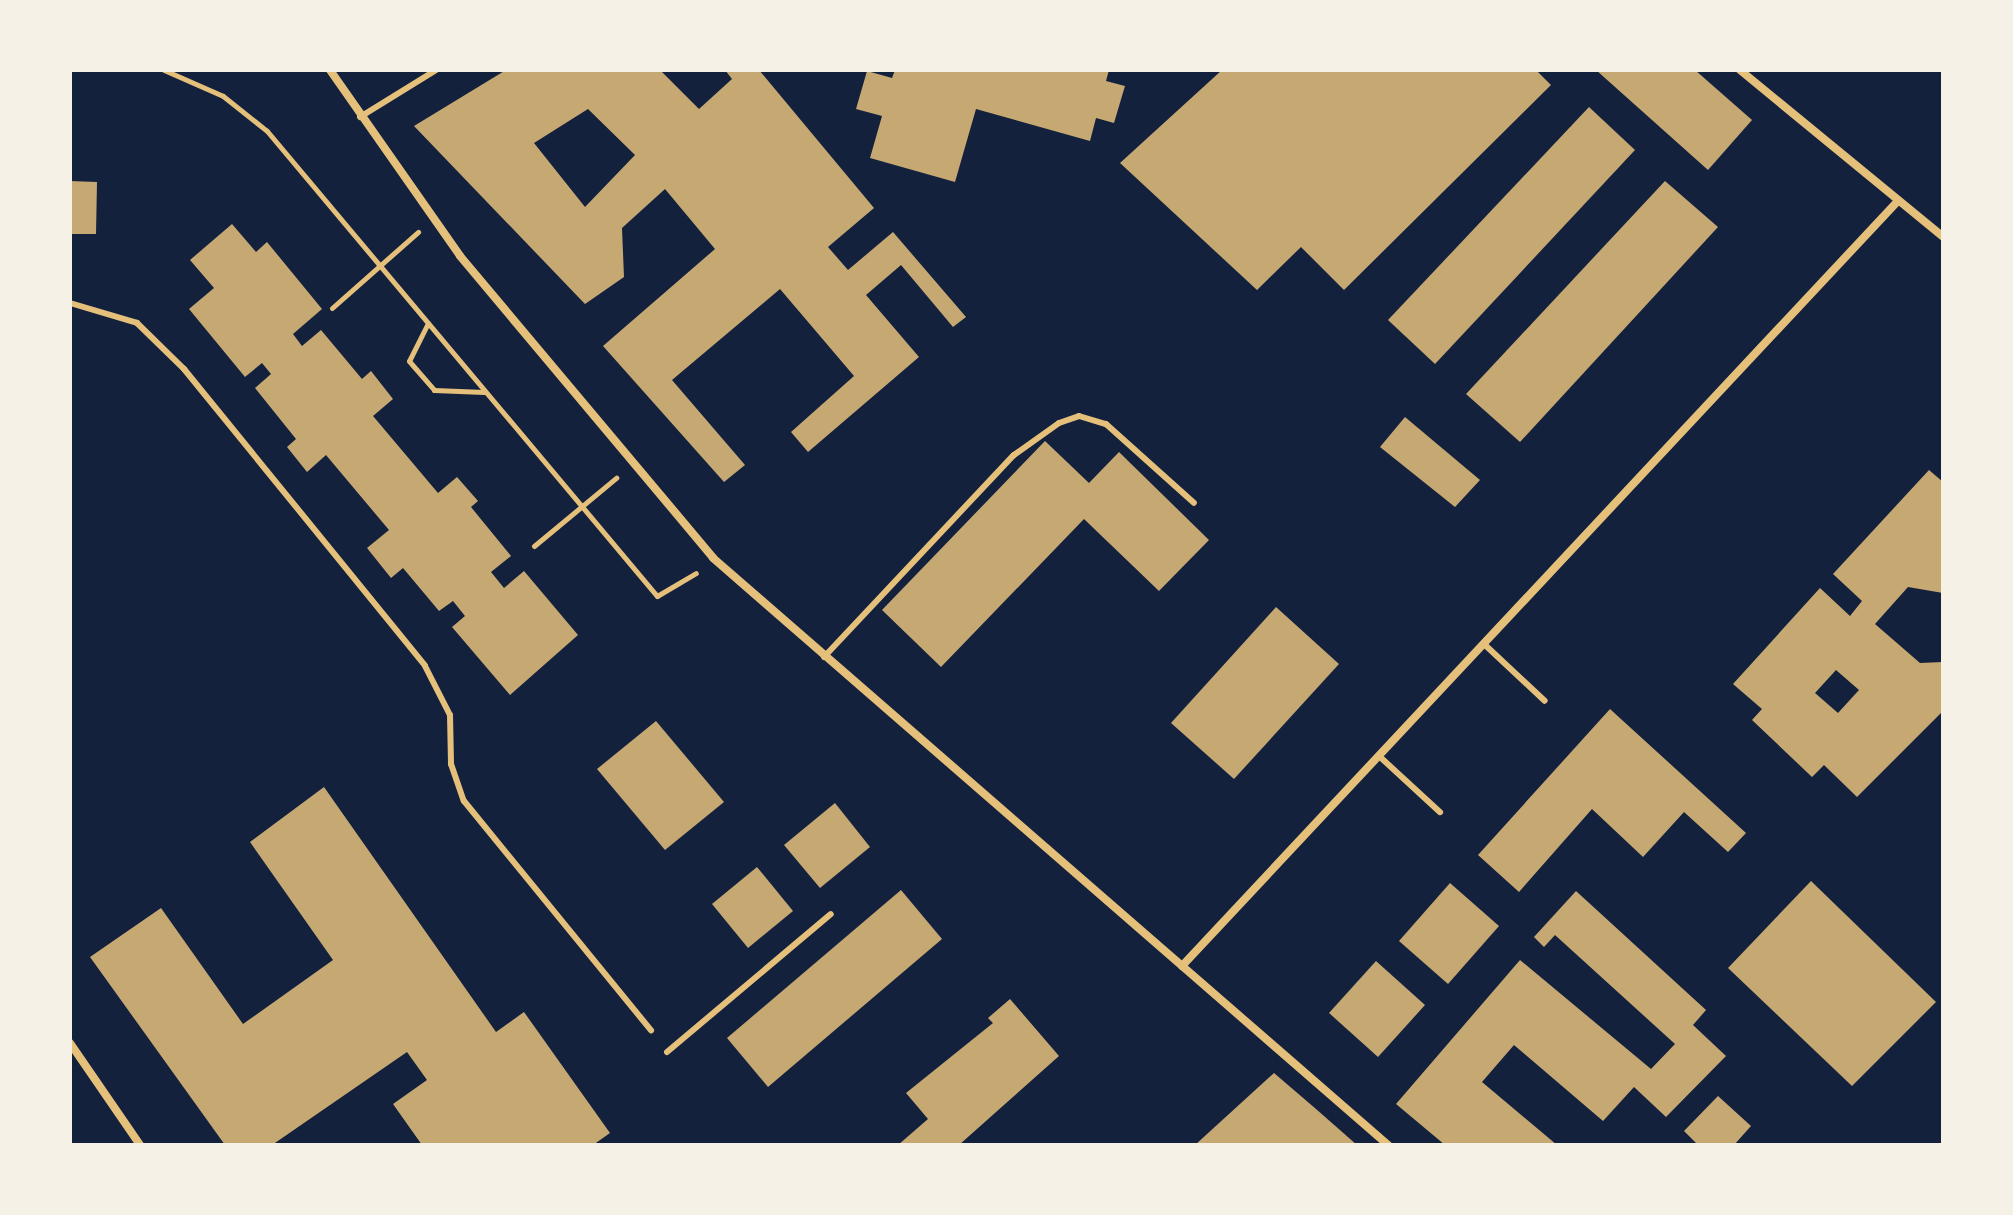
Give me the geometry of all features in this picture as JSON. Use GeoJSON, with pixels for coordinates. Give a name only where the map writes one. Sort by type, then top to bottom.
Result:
{"type":"FeatureCollection","features":[{"type":"Feature","properties":{"kind":"street"},"geometry":{"type":"LineString","coordinates":[[330,70],[434,219],[713,558],[823,658],[1388,1145]]}},
{"type":"Feature","properties":{"kind":"street"},"geometry":{"type":"LineString","coordinates":[[1740,70],[1896,203],[1943,237]]}},
{"type":"Feature","properties":{"kind":"street"},"geometry":{"type":"LineString","coordinates":[[1182,966],[1896,203]]}},
{"type":"Feature","properties":{"kind":"street"},"geometry":{"type":"LineString","coordinates":[[70,1043],[140,1145]]}},
{"type":"Feature","properties":{"kind":"lane"},"geometry":{"type":"LineString","coordinates":[[360,117],[436,70]]}},
{"type":"Feature","properties":{"kind":"lane"},"geometry":{"type":"LineString","coordinates":[[70,303],[137,323],[184,369],[425,666],[450,715],[451,764],[464,801],[651,1030]]}},
{"type":"Feature","properties":{"kind":"lane"},"geometry":{"type":"LineString","coordinates":[[823,658],[1014,455],[1059,423],[1079,416],[1106,424],[1194,503]]}},
{"type":"Feature","properties":{"kind":"lane"},"geometry":{"type":"LineString","coordinates":[[1484,644],[1545,701]]}},
{"type":"Feature","properties":{"kind":"lane"},"geometry":{"type":"LineString","coordinates":[[1379,756],[1440,812]]}},
{"type":"Feature","properties":{"kind":"lane"},"geometry":{"type":"LineString","coordinates":[[667,1052],[831,914]]}},
{"type":"Feature","properties":{"kind":"path"},"geometry":{"type":"LineString","coordinates":[[164,70],[223,96],[267,131],[657,596],[706,564]]}},
{"type":"Feature","properties":{"kind":"path"},"geometry":{"type":"LineString","coordinates":[[332,308],[434,219]]}},
{"type":"Feature","properties":{"kind":"path"},"geometry":{"type":"LineString","coordinates":[[428,323],[409,361],[434,390],[486,393]]}},
{"type":"Feature","properties":{"kind":"path"},"geometry":{"type":"LineString","coordinates":[[534,546],[626,469]]}},
{"type":"Feature","properties":{"kind":"building"},"geometry":{"type":"Polygon","coordinates":[[[506,70],[660,70],[699,109],[732,79],[725,70],[759,70],[874,208],[828,247],[848,270],[893,232],[966,317],[953,327],[901,265],[866,295],[919,357],[808,452],[791,432],[854,376],[780,289],[672,380],[745,465],[724,482],[603,346],[715,249],[665,189],[622,228],[624,277],[585,304],[414,126],[506,70]],[[588,109],[534,143],[585,207],[635,155],[588,109]]]}},
{"type":"Feature","properties":{"kind":"building"},"geometry":{"type":"Polygon","coordinates":[[[895,70],[1109,70],[1106,81],[1125,86],[1114,123],[1096,118],[1090,141],[976,109],[955,182],[870,158],[882,116],[856,109],[867,71],[892,78],[895,70]]]}},
{"type":"Feature","properties":{"kind":"building"},"geometry":{"type":"Polygon","coordinates":[[[1222,70],[1536,70],[1551,85],[1344,290],[1301,247],[1257,290],[1120,163],[1222,70]]]}},
{"type":"Feature","properties":{"kind":"building"},"geometry":{"type":"Polygon","coordinates":[[[1596,70],[1695,70],[1752,120],[1708,170],[1596,70]]]}},
{"type":"Feature","properties":{"kind":"building"},"geometry":{"type":"Polygon","coordinates":[[[1589,107],[1635,150],[1435,364],[1388,320],[1589,107]]]}},
{"type":"Feature","properties":{"kind":"building"},"geometry":{"type":"Polygon","coordinates":[[[70,181],[97,182],[96,234],[70,234],[70,181]]]}},
{"type":"Feature","properties":{"kind":"building"},"geometry":{"type":"Polygon","coordinates":[[[1665,181],[1718,227],[1520,442],[1466,394],[1665,181]]]}},
{"type":"Feature","properties":{"kind":"building"},"geometry":{"type":"Polygon","coordinates":[[[232,224],[256,252],[267,242],[322,309],[293,334],[302,346],[321,330],[362,379],[371,371],[393,399],[373,416],[438,493],[457,477],[478,501],[471,507],[511,556],[491,572],[504,588],[524,571],[578,635],[510,695],[452,627],[465,616],[453,601],[439,611],[403,568],[391,578],[367,548],[389,530],[326,455],[307,472],[287,447],[296,439],[255,388],[271,374],[262,363],[245,377],[189,309],[214,288],[190,260],[232,224]]]}},
{"type":"Feature","properties":{"kind":"building"},"geometry":{"type":"Polygon","coordinates":[[[1405,417],[1480,480],[1455,507],[1380,447],[1405,417]]]}},
{"type":"Feature","properties":{"kind":"building"},"geometry":{"type":"Polygon","coordinates":[[[1045,441],[1089,483],[1119,452],[1209,540],[1159,591],[1084,519],[941,667],[882,610],[1045,441]]]}},
{"type":"Feature","properties":{"kind":"building"},"geometry":{"type":"Polygon","coordinates":[[[1929,470],[1943,482],[1943,593],[1908,587],[1875,624],[1920,663],[1943,662],[1943,711],[1857,797],[1824,765],[1812,777],[1752,720],[1762,709],[1733,684],[1820,588],[1850,616],[1862,601],[1833,574],[1929,470]],[[1836,670],[1815,693],[1838,713],[1859,690],[1836,670]]]}},
{"type":"Feature","properties":{"kind":"building"},"geometry":{"type":"Polygon","coordinates":[[[1276,607],[1339,664],[1234,779],[1171,723],[1276,607]]]}},
{"type":"Feature","properties":{"kind":"building"},"geometry":{"type":"Polygon","coordinates":[[[1610,709],[1746,833],[1728,852],[1684,812],[1643,857],[1592,809],[1519,892],[1478,855],[1610,709]]]}},
{"type":"Feature","properties":{"kind":"building"},"geometry":{"type":"Polygon","coordinates":[[[656,721],[724,802],[665,850],[597,769],[656,721]]]}},
{"type":"Feature","properties":{"kind":"building"},"geometry":{"type":"Polygon","coordinates":[[[324,787],[496,1032],[524,1012],[610,1133],[593,1145],[422,1145],[393,1104],[427,1080],[407,1052],[272,1145],[225,1145],[90,957],[161,908],[243,1024],[333,960],[250,842],[324,787]]]}},
{"type":"Feature","properties":{"kind":"building"},"geometry":{"type":"Polygon","coordinates":[[[835,803],[870,847],[820,888],[784,845],[835,803]]]}},
{"type":"Feature","properties":{"kind":"building"},"geometry":{"type":"Polygon","coordinates":[[[757,867],[793,911],[748,948],[712,904],[757,867]]]}},
{"type":"Feature","properties":{"kind":"building"},"geometry":{"type":"Polygon","coordinates":[[[1811,881],[1936,1002],[1852,1086],[1728,968],[1811,881]]]}},
{"type":"Feature","properties":{"kind":"building"},"geometry":{"type":"Polygon","coordinates":[[[1450,883],[1499,926],[1448,984],[1399,941],[1450,883]]]}},
{"type":"Feature","properties":{"kind":"building"},"geometry":{"type":"Polygon","coordinates":[[[901,890],[942,939],[768,1087],[727,1038],[901,890]]]}},
{"type":"Feature","properties":{"kind":"building"},"geometry":{"type":"Polygon","coordinates":[[[1576,891],[1706,1010],[1693,1025],[1726,1056],[1666,1117],[1634,1087],[1603,1121],[1514,1045],[1482,1082],[1557,1145],[1445,1145],[1396,1104],[1520,960],[1651,1069],[1675,1044],[1555,935],[1544,947],[1534,937],[1576,891]]]}},
{"type":"Feature","properties":{"kind":"building"},"geometry":{"type":"Polygon","coordinates":[[[1376,961],[1425,1005],[1378,1057],[1329,1013],[1376,961]]]}},
{"type":"Feature","properties":{"kind":"building"},"geometry":{"type":"Polygon","coordinates":[[[1010,999],[1059,1056],[959,1145],[898,1145],[928,1119],[906,1093],[993,1023],[988,1018],[1010,999]]]}},
{"type":"Feature","properties":{"kind":"building"},"geometry":{"type":"Polygon","coordinates":[[[1274,1073],[1316,1109],[1357,1145],[1195,1145],[1274,1073]]]}},
{"type":"Feature","properties":{"kind":"building"},"geometry":{"type":"Polygon","coordinates":[[[1718,1096],[1751,1126],[1734,1145],[1698,1145],[1684,1131],[1718,1096]]]}}]}
